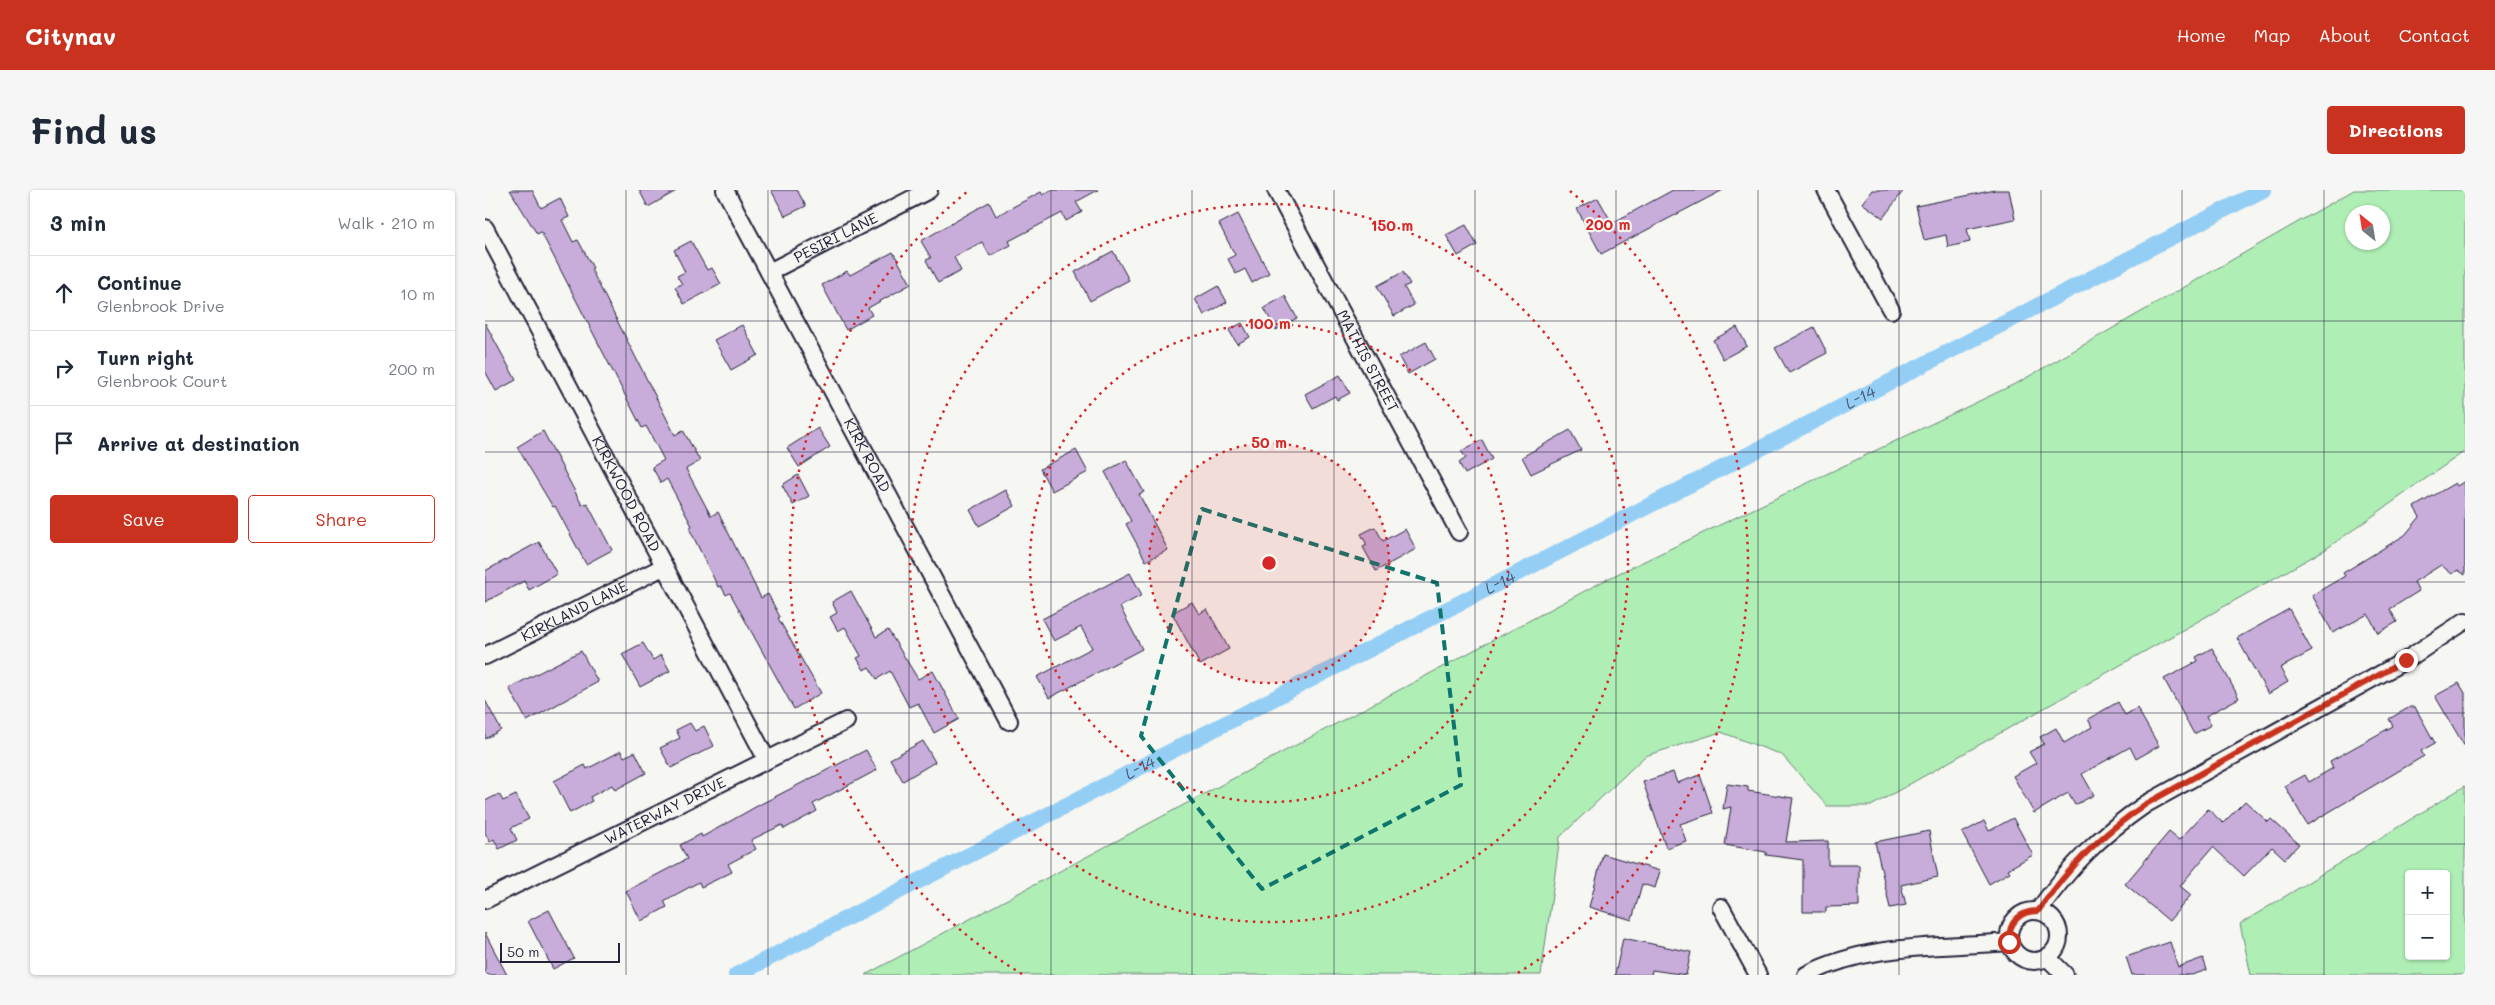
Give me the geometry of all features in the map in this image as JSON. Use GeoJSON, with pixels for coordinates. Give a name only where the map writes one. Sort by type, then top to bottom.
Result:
{"type":"FeatureCollection","features":[{"type":"Feature","properties":{"kind":"street","name":"KIRK ROAD"},"geometry":{"type":"LineString","coordinates":[[725,190],[1009,721]]}},
{"type":"Feature","properties":{"kind":"street","name":"PESIRI LANE"},"geometry":{"type":"LineString","coordinates":[[769,272],[929,190]]}},
{"type":"Feature","properties":{"kind":"street","name":"MATHIS STREET"},"geometry":{"type":"LineString","coordinates":[[1276,190],[1459,532]]}},
{"type":"Feature","properties":{"kind":"street"},"geometry":{"type":"LineString","coordinates":[[1826,190],[1891,310]]}},
{"type":"Feature","properties":{"kind":"street","name":"KIRKWOOD ROAD"},"geometry":{"type":"LineString","coordinates":[[485,228],[767,760]]}},
{"type":"Feature","properties":{"kind":"street","name":"KIRKLAND LANE"},"geometry":{"type":"LineString","coordinates":[[485,656],[663,567]]}},
{"type":"Feature","properties":{"kind":"street"},"geometry":{"type":"LineString","coordinates":[[2038,911],[2065,874],[2083,854],[2113,827],[2146,804],[2406,660],[2465,621]]}},
{"type":"Feature","properties":{"kind":"street","name":"WATERWAY DRIVE"},"geometry":{"type":"LineString","coordinates":[[485,900],[846,720]]}},
{"type":"Feature","properties":{"kind":"street"},"geometry":{"type":"LineString","coordinates":[[1721,907],[1758,975]]}},
{"type":"Feature","properties":{"kind":"street"},"geometry":{"type":"LineString","coordinates":[[2030,911],[2038,911],[2052,919],[2059,933],[2055,949],[2047,957],[2035,961],[2026,960],[2018,956],[2009,942],[2009,933],[2016,918],[2030,911]]}},
{"type":"Feature","properties":{"kind":"street"},"geometry":{"type":"LineString","coordinates":[[1806,975],[1847,958],[1881,950],[2009,942]]}},
{"type":"Feature","properties":{"kind":"street"},"geometry":{"type":"LineString","coordinates":[[2047,957],[2065,975]]}},
{"type":"Feature","properties":{"kind":"highlighted area"},"geometry":{"type":"Polygon","coordinates":[[[1202,509],[1437,583],[1461,785],[1262,889],[1141,736],[1202,509]]]}},
{"type":"Feature","properties":{"kind":"green space"},"geometry":{"type":"Polygon","coordinates":[[[2354,190],[2465,190],[2465,451],[2326,549],[1871,806],[1827,806],[1782,755],[1721,732],[1645,756],[1560,837],[1541,975],[865,975],[1611,577],[2019,382],[2354,190]]]}},
{"type":"Feature","properties":{"kind":"green space"},"geometry":{"type":"Polygon","coordinates":[[[2465,786],[2465,975],[2251,975],[2240,924],[2465,786]]]}},
{"type":"Feature","properties":{"kind":"building"},"geometry":{"type":"Polygon","coordinates":[[[510,190],[532,190],[541,208],[560,198],[569,217],[562,220],[573,242],[578,240],[593,268],[591,269],[675,435],[683,430],[700,461],[686,469],[711,516],[718,512],[761,598],[768,594],[780,617],[778,618],[821,693],[794,709],[730,593],[726,595],[721,586],[718,587],[689,528],[692,526],[667,479],[661,483],[652,467],[664,460],[646,426],[642,428],[541,232],[537,234],[510,190]]]}},
{"type":"Feature","properties":{"kind":"building"},"geometry":{"type":"Polygon","coordinates":[[[639,190],[678,190],[648,207],[639,190]]]}},
{"type":"Feature","properties":{"kind":"building"},"geometry":{"type":"Polygon","coordinates":[[[771,190],[797,190],[806,206],[785,216],[771,190]]]}},
{"type":"Feature","properties":{"kind":"building"},"geometry":{"type":"Polygon","coordinates":[[[1051,190],[1098,190],[1076,202],[1082,212],[1066,221],[1062,213],[1009,241],[1011,245],[990,256],[982,242],[954,257],[961,271],[938,283],[926,260],[931,258],[921,241],[989,202],[996,216],[1041,192],[1043,195],[1051,190]]]}},
{"type":"Feature","properties":{"kind":"building"},"geometry":{"type":"Polygon","coordinates":[[[1673,190],[1723,190],[1601,254],[1577,209],[1598,198],[1612,223],[1673,190]]]}},
{"type":"Feature","properties":{"kind":"building"},"geometry":{"type":"Polygon","coordinates":[[[1872,190],[1904,190],[1883,218],[1862,203],[1872,190]]]}},
{"type":"Feature","properties":{"kind":"building"},"geometry":{"type":"Polygon","coordinates":[[[1995,190],[2009,190],[2015,219],[1967,229],[1970,242],[1948,247],[1946,235],[1924,240],[1916,206],[1995,190]]]}},
{"type":"Feature","properties":{"kind":"building"},"geometry":{"type":"Polygon","coordinates":[[[1238,214],[1269,273],[1252,283],[1245,269],[1236,274],[1228,259],[1235,255],[1219,224],[1238,214]]]}},
{"type":"Feature","properties":{"kind":"building"},"geometry":{"type":"Polygon","coordinates":[[[1466,225],[1477,245],[1458,256],[1446,235],[1466,225]]]}},
{"type":"Feature","properties":{"kind":"building"},"geometry":{"type":"Polygon","coordinates":[[[691,241],[707,270],[712,268],[721,284],[684,304],[675,287],[682,284],[677,276],[685,272],[674,250],[691,241]]]}},
{"type":"Feature","properties":{"kind":"building"},"geometry":{"type":"Polygon","coordinates":[[[1113,251],[1129,280],[1090,301],[1075,272],[1113,251]]]}},
{"type":"Feature","properties":{"kind":"building"},"geometry":{"type":"Polygon","coordinates":[[[893,252],[911,284],[868,308],[872,315],[846,330],[822,285],[847,271],[850,275],[893,252]]]}},
{"type":"Feature","properties":{"kind":"building"},"geometry":{"type":"Polygon","coordinates":[[[1403,272],[1410,284],[1404,287],[1414,305],[1394,316],[1377,286],[1403,272]]]}},
{"type":"Feature","properties":{"kind":"building"},"geometry":{"type":"Polygon","coordinates":[[[1218,286],[1227,302],[1204,315],[1195,299],[1218,286]]]}},
{"type":"Feature","properties":{"kind":"building"},"geometry":{"type":"Polygon","coordinates":[[[1285,296],[1297,318],[1276,330],[1264,308],[1285,296]]]}},
{"type":"Feature","properties":{"kind":"building"},"geometry":{"type":"Polygon","coordinates":[[[485,323],[516,380],[496,391],[485,371],[485,323]]]}},
{"type":"Feature","properties":{"kind":"building"},"geometry":{"type":"Polygon","coordinates":[[[1242,323],[1250,337],[1237,344],[1229,330],[1242,323]]]}},
{"type":"Feature","properties":{"kind":"building"},"geometry":{"type":"Polygon","coordinates":[[[742,325],[758,355],[731,370],[714,340],[742,325]]]}},
{"type":"Feature","properties":{"kind":"building"},"geometry":{"type":"Polygon","coordinates":[[[1737,327],[1747,346],[1723,359],[1713,340],[1737,327]]]}},
{"type":"Feature","properties":{"kind":"building"},"geometry":{"type":"Polygon","coordinates":[[[1814,327],[1827,353],[1789,373],[1775,348],[1814,327]]]}},
{"type":"Feature","properties":{"kind":"building"},"geometry":{"type":"Polygon","coordinates":[[[1426,342],[1435,359],[1408,374],[1399,357],[1426,342]]]}},
{"type":"Feature","properties":{"kind":"building"},"geometry":{"type":"Polygon","coordinates":[[[1340,375],[1350,393],[1337,400],[1335,396],[1313,408],[1305,394],[1340,375]]]}},
{"type":"Feature","properties":{"kind":"building"},"geometry":{"type":"Polygon","coordinates":[[[818,428],[830,447],[799,467],[787,448],[818,428]]]}},
{"type":"Feature","properties":{"kind":"building"},"geometry":{"type":"Polygon","coordinates":[[[1570,430],[1581,450],[1531,474],[1522,457],[1570,430]]]}},
{"type":"Feature","properties":{"kind":"building"},"geometry":{"type":"Polygon","coordinates":[[[543,431],[582,505],[587,503],[612,550],[586,564],[555,506],[553,507],[517,447],[543,431]]]}},
{"type":"Feature","properties":{"kind":"building"},"geometry":{"type":"Polygon","coordinates":[[[1482,440],[1492,459],[1465,474],[1459,463],[1466,458],[1461,451],[1482,440]]]}},
{"type":"Feature","properties":{"kind":"building"},"geometry":{"type":"Polygon","coordinates":[[[1076,450],[1088,472],[1052,491],[1040,469],[1076,450]]]}},
{"type":"Feature","properties":{"kind":"building"},"geometry":{"type":"Polygon","coordinates":[[[1126,460],[1144,492],[1139,494],[1168,550],[1146,561],[1126,524],[1131,521],[1105,472],[1126,460]]]}},
{"type":"Feature","properties":{"kind":"building"},"geometry":{"type":"Polygon","coordinates":[[[798,475],[809,496],[793,505],[782,485],[798,475]]]}},
{"type":"Feature","properties":{"kind":"building"},"geometry":{"type":"Polygon","coordinates":[[[2465,481],[2465,575],[2458,570],[2452,574],[2441,565],[2414,582],[2419,591],[2390,609],[2397,622],[2378,633],[2368,614],[2333,633],[2312,595],[2345,576],[2343,573],[2405,535],[2420,517],[2414,507],[2455,483],[2457,486],[2465,481]]]}},
{"type":"Feature","properties":{"kind":"building"},"geometry":{"type":"Polygon","coordinates":[[[1006,490],[1015,506],[979,526],[970,510],[1006,490]]]}},
{"type":"Feature","properties":{"kind":"building"},"geometry":{"type":"Polygon","coordinates":[[[1375,527],[1383,541],[1405,529],[1416,549],[1376,571],[1363,547],[1367,545],[1361,534],[1375,527]]]}},
{"type":"Feature","properties":{"kind":"building"},"geometry":{"type":"Polygon","coordinates":[[[539,542],[557,574],[529,590],[524,581],[485,602],[485,571],[539,542]]]}},
{"type":"Feature","properties":{"kind":"building"},"geometry":{"type":"Polygon","coordinates":[[[1130,573],[1142,595],[1120,607],[1142,649],[1049,698],[1037,677],[1092,648],[1081,627],[1054,641],[1042,619],[1130,573]]]}},
{"type":"Feature","properties":{"kind":"building"},"geometry":{"type":"Polygon","coordinates":[[[851,591],[876,637],[888,630],[918,679],[933,671],[959,719],[934,733],[918,703],[909,707],[890,671],[877,679],[869,667],[864,670],[857,658],[861,656],[845,627],[838,631],[830,617],[837,613],[832,602],[851,591]]]}},
{"type":"Feature","properties":{"kind":"building"},"geometry":{"type":"Polygon","coordinates":[[[1192,602],[1199,614],[1207,609],[1229,649],[1200,665],[1172,613],[1192,602]]]}},
{"type":"Feature","properties":{"kind":"building"},"geometry":{"type":"Polygon","coordinates":[[[2289,609],[2312,651],[2280,668],[2288,682],[2268,694],[2237,638],[2289,609]]]}},
{"type":"Feature","properties":{"kind":"building"},"geometry":{"type":"Polygon","coordinates":[[[643,643],[653,660],[661,655],[670,671],[640,687],[622,654],[643,643]]]}},
{"type":"Feature","properties":{"kind":"building"},"geometry":{"type":"Polygon","coordinates":[[[2212,648],[2239,698],[2206,716],[2211,725],[2194,734],[2164,679],[2198,661],[2196,657],[2212,648]]]}},
{"type":"Feature","properties":{"kind":"building"},"geometry":{"type":"Polygon","coordinates":[[[581,651],[598,682],[527,721],[509,688],[581,651]]]}},
{"type":"Feature","properties":{"kind":"building"},"geometry":{"type":"Polygon","coordinates":[[[2459,683],[2465,693],[2465,747],[2435,696],[2459,683]]]}},
{"type":"Feature","properties":{"kind":"building"},"geometry":{"type":"Polygon","coordinates":[[[485,700],[501,730],[485,739],[485,700]]]}},
{"type":"Feature","properties":{"kind":"building"},"geometry":{"type":"Polygon","coordinates":[[[2118,702],[2125,715],[2137,708],[2159,746],[2136,759],[2130,747],[2082,774],[2094,795],[2075,805],[2068,793],[2034,813],[2013,776],[2036,763],[2029,752],[2044,744],[2040,737],[2056,728],[2064,743],[2092,727],[2088,719],[2118,702]]]}},
{"type":"Feature","properties":{"kind":"building"},"geometry":{"type":"Polygon","coordinates":[[[2410,707],[2415,707],[2435,743],[2421,751],[2424,756],[2307,825],[2285,786],[2305,775],[2309,782],[2333,768],[2330,761],[2393,726],[2389,719],[2410,707]]]}},
{"type":"Feature","properties":{"kind":"building"},"geometry":{"type":"Polygon","coordinates":[[[690,723],[695,731],[704,726],[714,746],[671,768],[660,748],[680,738],[676,730],[690,723]]]}},
{"type":"Feature","properties":{"kind":"building"},"geometry":{"type":"Polygon","coordinates":[[[923,741],[935,762],[903,781],[890,759],[923,741]]]}},
{"type":"Feature","properties":{"kind":"building"},"geometry":{"type":"Polygon","coordinates":[[[866,750],[877,770],[813,804],[817,811],[784,829],[782,825],[751,840],[756,849],[728,864],[732,872],[701,887],[699,882],[664,901],[667,907],[641,921],[626,891],[687,859],[680,845],[701,834],[702,837],[759,805],[866,750]]]}},
{"type":"Feature","properties":{"kind":"building"},"geometry":{"type":"Polygon","coordinates":[[[621,751],[624,757],[635,752],[646,773],[615,790],[612,785],[590,797],[592,801],[570,813],[554,781],[585,765],[587,769],[621,751]]]}},
{"type":"Feature","properties":{"kind":"building"},"geometry":{"type":"Polygon","coordinates":[[[1673,772],[1677,783],[1700,775],[1713,813],[1680,824],[1686,841],[1666,848],[1643,782],[1673,772]]]}},
{"type":"Feature","properties":{"kind":"building"},"geometry":{"type":"Polygon","coordinates":[[[1727,784],[1748,787],[1748,791],[1793,798],[1786,842],[1828,841],[1828,865],[1859,865],[1859,906],[1826,907],[1826,912],[1803,912],[1803,860],[1766,855],[1766,852],[1725,845],[1731,807],[1723,809],[1727,784]]]}},
{"type":"Feature","properties":{"kind":"building"},"geometry":{"type":"Polygon","coordinates":[[[499,794],[503,801],[516,795],[529,819],[511,828],[517,840],[499,849],[494,839],[490,842],[485,833],[485,801],[499,794]]]}},
{"type":"Feature","properties":{"kind":"building"},"geometry":{"type":"Polygon","coordinates":[[[2245,801],[2268,822],[2271,819],[2299,844],[2285,859],[2272,847],[2244,876],[2213,847],[2180,886],[2191,895],[2169,921],[2125,884],[2169,832],[2179,840],[2208,809],[2223,823],[2245,801]]]}},
{"type":"Feature","properties":{"kind":"building"},"geometry":{"type":"Polygon","coordinates":[[[2013,818],[2033,855],[2008,869],[2010,872],[1989,884],[1962,833],[1984,821],[1989,831],[2013,818]]]}},
{"type":"Feature","properties":{"kind":"building"},"geometry":{"type":"Polygon","coordinates":[[[1929,831],[1938,877],[1901,885],[1906,905],[1890,908],[1875,842],[1929,831]]]}},
{"type":"Feature","properties":{"kind":"building"},"geometry":{"type":"Polygon","coordinates":[[[1603,854],[1660,871],[1655,888],[1642,884],[1632,920],[1589,907],[1603,854]]]}},
{"type":"Feature","properties":{"kind":"building"},"geometry":{"type":"Polygon","coordinates":[[[549,910],[574,958],[553,969],[528,921],[549,910]]]}},
{"type":"Feature","properties":{"kind":"building"},"geometry":{"type":"Polygon","coordinates":[[[485,933],[507,975],[485,975],[485,933]]]}},
{"type":"Feature","properties":{"kind":"building"},"geometry":{"type":"Polygon","coordinates":[[[1623,938],[1691,952],[1686,975],[1652,970],[1651,975],[1615,975],[1623,938]]]}},
{"type":"Feature","properties":{"kind":"building"},"geometry":{"type":"Polygon","coordinates":[[[2170,942],[2178,967],[2203,958],[2207,970],[2192,975],[2132,975],[2126,957],[2170,942]]]}},
{"type":"Feature","properties":{"kind":"waterway","name":"L-14"},"geometry":{"type":"LineString","coordinates":[[736,975],[2263,190]]}},
{"type":"Feature","properties":{"kind":"route"},"geometry":{"type":"LineString","coordinates":[[2009,942],[2011,925],[2016,918],[2030,911],[2038,911],[2065,874],[2083,854],[2124,819],[2146,804],[2406,660]]}}]}
